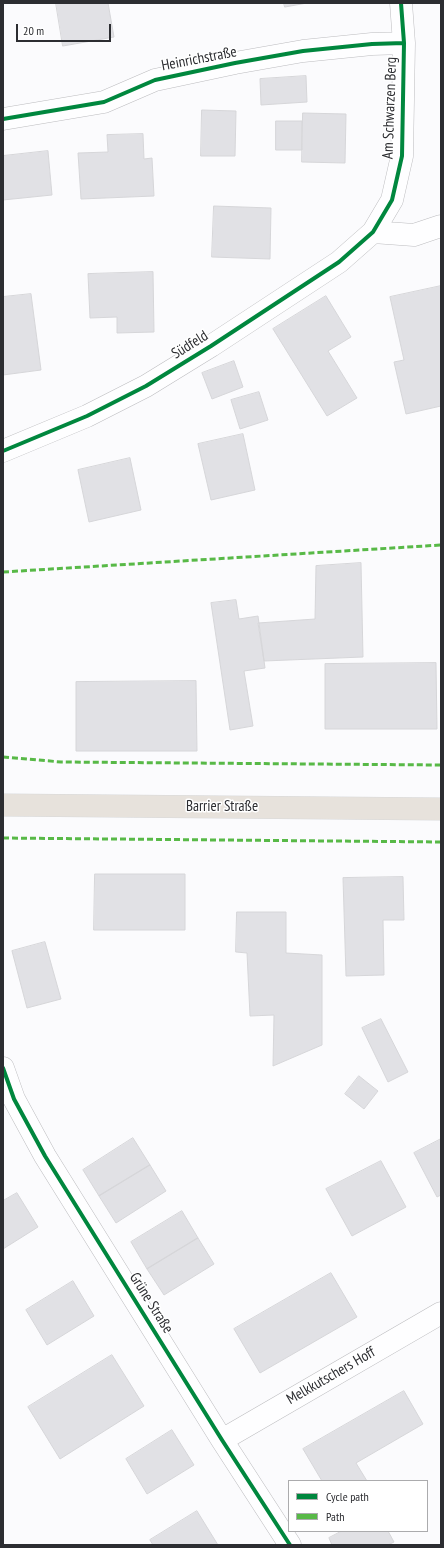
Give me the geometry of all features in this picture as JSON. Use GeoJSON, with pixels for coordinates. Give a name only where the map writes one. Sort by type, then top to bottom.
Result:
{"type":"FeatureCollection","features":[{"type":"Feature","properties":{"kind":"main road","name":"Barrier Straße"},"geometry":{"type":"LineString","coordinates":[[3,805],[441,809]]}},
{"type":"Feature","properties":{"kind":"street","name":"Am Schwarzen Berg"},"geometry":{"type":"LineString","coordinates":[[374,232],[392,200],[402,156],[404,44],[402,3]]}},
{"type":"Feature","properties":{"kind":"street","name":"Heinrichstraße"},"geometry":{"type":"LineString","coordinates":[[3,119],[104,102],[155,80],[304,51],[372,44],[404,44]]}},
{"type":"Feature","properties":{"kind":"street"},"geometry":{"type":"LineString","coordinates":[[374,232],[414,235],[441,226]]}},
{"type":"Feature","properties":{"kind":"street","name":"Südfeld"},"geometry":{"type":"LineString","coordinates":[[3,452],[87,416],[146,386],[211,346],[339,262],[374,232]]}},
{"type":"Feature","properties":{"kind":"street","name":"Grüne Straße"},"geometry":{"type":"LineString","coordinates":[[3,1068],[14,1099],[44,1156],[222,1440],[290,1545]]}},
{"type":"Feature","properties":{"kind":"street","name":"Melkkutschers Hoff"},"geometry":{"type":"LineString","coordinates":[[222,1440],[441,1313]]}},
{"type":"Feature","properties":{"kind":"building"},"geometry":{"type":"Polygon","coordinates":[[[56,3],[108,3],[114,37],[63,46],[56,3]]]}},
{"type":"Feature","properties":{"kind":"building"},"geometry":{"type":"Polygon","coordinates":[[[284,3],[307,3],[285,7],[284,3]]]}},
{"type":"Feature","properties":{"kind":"building"},"geometry":{"type":"Polygon","coordinates":[[[306,76],[307,102],[261,105],[260,79],[306,76]]]}},
{"type":"Feature","properties":{"kind":"building"},"geometry":{"type":"Polygon","coordinates":[[[202,110],[236,111],[235,156],[201,156],[202,110]]]}},
{"type":"Feature","properties":{"kind":"building"},"geometry":{"type":"Polygon","coordinates":[[[303,113],[346,114],[345,163],[302,162],[303,113]]]}},
{"type":"Feature","properties":{"kind":"building"},"geometry":{"type":"Polygon","coordinates":[[[276,121],[302,121],[302,150],[276,150],[276,121]]]}},
{"type":"Feature","properties":{"kind":"building"},"geometry":{"type":"Polygon","coordinates":[[[143,134],[144,159],[152,158],[154,196],[81,199],[78,153],[108,152],[107,135],[143,134]]]}},
{"type":"Feature","properties":{"kind":"building"},"geometry":{"type":"Polygon","coordinates":[[[48,151],[52,195],[3,200],[3,156],[48,151]]]}},
{"type":"Feature","properties":{"kind":"building"},"geometry":{"type":"Polygon","coordinates":[[[214,206],[271,208],[270,259],[212,257],[214,206]]]}},
{"type":"Feature","properties":{"kind":"building"},"geometry":{"type":"Polygon","coordinates":[[[153,272],[154,332],[117,333],[117,317],[90,318],[88,274],[153,272]]]}},
{"type":"Feature","properties":{"kind":"building"},"geometry":{"type":"Polygon","coordinates":[[[441,286],[441,406],[406,414],[394,362],[404,360],[390,297],[441,286]]]}},
{"type":"Feature","properties":{"kind":"building"},"geometry":{"type":"Polygon","coordinates":[[[31,294],[41,370],[3,375],[3,297],[31,294]]]}},
{"type":"Feature","properties":{"kind":"building"},"geometry":{"type":"Polygon","coordinates":[[[326,296],[351,337],[328,351],[357,398],[327,416],[273,329],[326,296]]]}},
{"type":"Feature","properties":{"kind":"building"},"geometry":{"type":"Polygon","coordinates":[[[234,361],[243,387],[212,399],[202,373],[234,361]]]}},
{"type":"Feature","properties":{"kind":"building"},"geometry":{"type":"Polygon","coordinates":[[[259,392],[268,420],[240,429],[231,400],[259,392]]]}},
{"type":"Feature","properties":{"kind":"building"},"geometry":{"type":"Polygon","coordinates":[[[243,434],[255,490],[211,500],[198,444],[243,434]]]}},
{"type":"Feature","properties":{"kind":"building"},"geometry":{"type":"Polygon","coordinates":[[[130,458],[141,510],[89,522],[78,470],[130,458]]]}},
{"type":"Feature","properties":{"kind":"building"},"geometry":{"type":"Polygon","coordinates":[[[361,563],[363,657],[264,661],[258,623],[315,619],[316,566],[361,563]]]}},
{"type":"Feature","properties":{"kind":"building"},"geometry":{"type":"Polygon","coordinates":[[[236,600],[239,619],[258,616],[265,668],[244,671],[253,726],[230,730],[211,603],[236,600]]]}},
{"type":"Feature","properties":{"kind":"building"},"geometry":{"type":"Polygon","coordinates":[[[436,663],[437,729],[325,729],[325,664],[436,663]]]}},
{"type":"Feature","properties":{"kind":"building"},"geometry":{"type":"Polygon","coordinates":[[[196,681],[197,751],[76,751],[76,682],[196,681]]]}},
{"type":"Feature","properties":{"kind":"building"},"geometry":{"type":"Polygon","coordinates":[[[95,874],[185,874],[185,930],[94,930],[95,874]]]}},
{"type":"Feature","properties":{"kind":"building"},"geometry":{"type":"Polygon","coordinates":[[[403,877],[404,920],[383,920],[384,975],[346,976],[343,878],[403,877]]]}},
{"type":"Feature","properties":{"kind":"building"},"geometry":{"type":"Polygon","coordinates":[[[237,912],[286,912],[286,953],[322,955],[322,1045],[273,1066],[274,1015],[250,1016],[247,953],[236,952],[237,912]]]}},
{"type":"Feature","properties":{"kind":"building"},"geometry":{"type":"Polygon","coordinates":[[[45,942],[61,999],[27,1008],[12,951],[45,942]]]}},
{"type":"Feature","properties":{"kind":"building"},"geometry":{"type":"Polygon","coordinates":[[[381,1019],[408,1072],[388,1082],[362,1028],[381,1019]]]}},
{"type":"Feature","properties":{"kind":"building"},"geometry":{"type":"Polygon","coordinates":[[[359,1076],[378,1091],[364,1109],[345,1094],[359,1076]]]}},
{"type":"Feature","properties":{"kind":"building"},"geometry":{"type":"Polygon","coordinates":[[[133,1138],[150,1165],[99,1196],[83,1170],[133,1138]]]}},
{"type":"Feature","properties":{"kind":"building"},"geometry":{"type":"Polygon","coordinates":[[[441,1139],[441,1195],[437,1197],[414,1153],[441,1139]]]}},
{"type":"Feature","properties":{"kind":"building"},"geometry":{"type":"Polygon","coordinates":[[[381,1161],[406,1207],[352,1236],[326,1189],[381,1161]]]}},
{"type":"Feature","properties":{"kind":"building"},"geometry":{"type":"Polygon","coordinates":[[[150,1165],[166,1191],[116,1223],[99,1196],[150,1165]]]}},
{"type":"Feature","properties":{"kind":"building"},"geometry":{"type":"Polygon","coordinates":[[[17,1193],[38,1227],[3,1249],[3,1201],[17,1193]]]}},
{"type":"Feature","properties":{"kind":"building"},"geometry":{"type":"Polygon","coordinates":[[[182,1211],[198,1238],[147,1269],[131,1242],[182,1211]]]}},
{"type":"Feature","properties":{"kind":"building"},"geometry":{"type":"Polygon","coordinates":[[[198,1238],[214,1264],[164,1295],[147,1269],[198,1238]]]}},
{"type":"Feature","properties":{"kind":"building"},"geometry":{"type":"Polygon","coordinates":[[[331,1273],[357,1317],[260,1373],[234,1329],[331,1273]]]}},
{"type":"Feature","properties":{"kind":"building"},"geometry":{"type":"Polygon","coordinates":[[[73,1281],[94,1316],[47,1345],[26,1310],[73,1281]]]}},
{"type":"Feature","properties":{"kind":"building"},"geometry":{"type":"Polygon","coordinates":[[[112,1355],[144,1406],[60,1459],[28,1407],[112,1355]]]}},
{"type":"Feature","properties":{"kind":"building"},"geometry":{"type":"Polygon","coordinates":[[[404,1391],[423,1424],[356,1463],[366,1480],[321,1480],[303,1449],[404,1391]]]}},
{"type":"Feature","properties":{"kind":"building"},"geometry":{"type":"Polygon","coordinates":[[[172,1430],[194,1465],[147,1494],[126,1459],[172,1430]]]}},
{"type":"Feature","properties":{"kind":"building"},"geometry":{"type":"Polygon","coordinates":[[[197,1511],[218,1545],[153,1545],[150,1540],[197,1511]]]}},
{"type":"Feature","properties":{"kind":"building"},"geometry":{"type":"Polygon","coordinates":[[[340,1532],[389,1532],[394,1542],[388,1545],[332,1545],[329,1538],[340,1532]]]}},
{"type":"Feature","properties":{"kind":"marked path"},"geometry":{"type":"LineString","coordinates":[[3,572],[441,545]]}},
{"type":"Feature","properties":{"kind":"marked path"},"geometry":{"type":"LineString","coordinates":[[3,757],[61,762],[441,765]]}},
{"type":"Feature","properties":{"kind":"marked path"},"geometry":{"type":"LineString","coordinates":[[3,838],[441,842]]}},
{"type":"Feature","properties":{"kind":"cycle path"},"geometry":{"type":"LineString","coordinates":[[3,451],[87,416],[146,386],[211,346],[339,262],[373,232],[392,200],[402,156],[404,43],[401,3]]}},
{"type":"Feature","properties":{"kind":"cycle path"},"geometry":{"type":"LineString","coordinates":[[3,119],[104,102],[155,80],[235,63],[303,51],[372,44],[404,43]]}},
{"type":"Feature","properties":{"kind":"cycle path"},"geometry":{"type":"LineString","coordinates":[[3,1068],[14,1099],[45,1156],[222,1440],[290,1545]]}}]}
